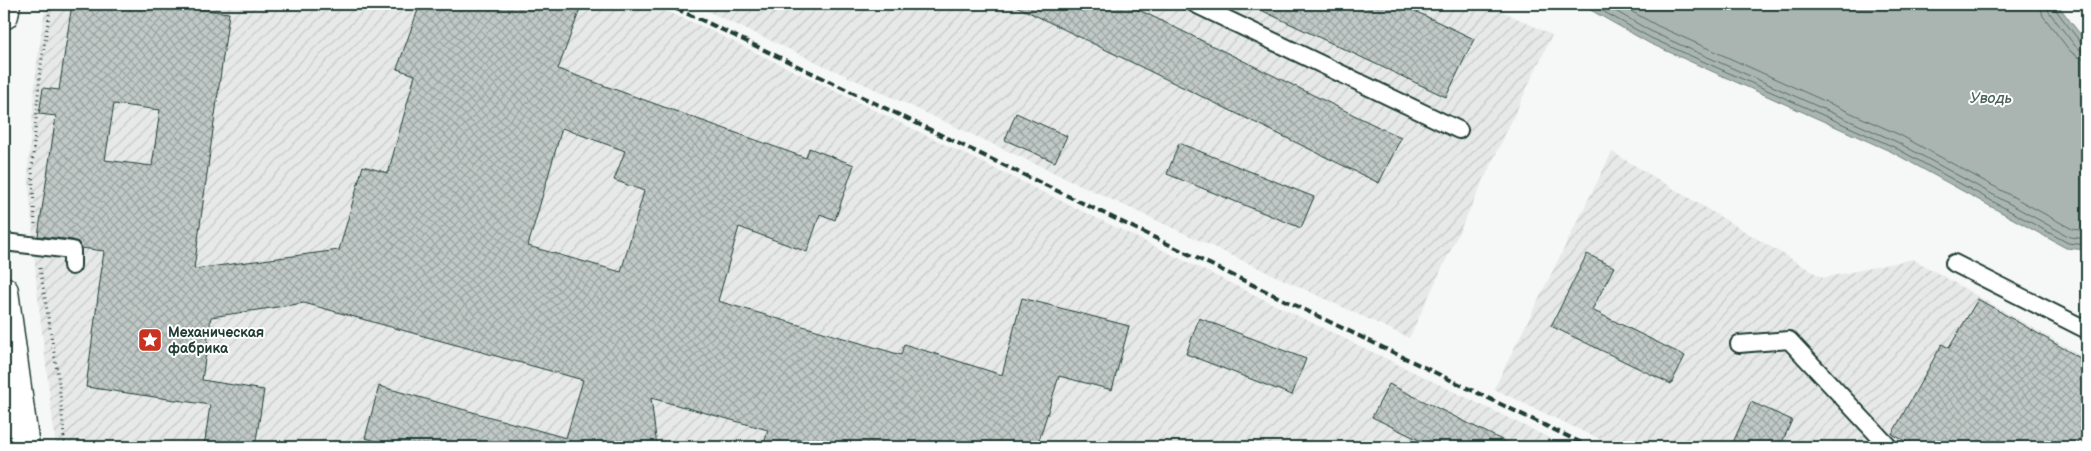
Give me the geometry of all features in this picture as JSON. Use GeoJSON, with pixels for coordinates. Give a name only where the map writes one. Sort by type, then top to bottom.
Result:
{"type":"FeatureCollection","features":[{"type":"Feature","properties":{"kind":"main road"},"geometry":{"type":"LineString","coordinates":[[4,15],[6,4]]}},
{"type":"Feature","properties":{"kind":"main road"},"geometry":{"type":"LineString","coordinates":[[4,292],[25,447]]}},
{"type":"Feature","properties":{"kind":"lane"},"geometry":{"type":"LineString","coordinates":[[1195,4],[1459,130]]}},
{"type":"Feature","properties":{"kind":"lane"},"geometry":{"type":"LineString","coordinates":[[4,242],[72,250],[72,266]]}},
{"type":"Feature","properties":{"kind":"lane"},"geometry":{"type":"LineString","coordinates":[[1954,263],[2087,330]]}},
{"type":"Feature","properties":{"kind":"lane"},"geometry":{"type":"LineString","coordinates":[[1739,344],[1789,340],[1889,447]]}},
{"type":"Feature","properties":{"kind":"shaded area"},"geometry":{"type":"Polygon","coordinates":[[[46,4],[649,4],[701,26],[1568,447],[56,447],[37,291],[28,169],[37,62],[46,4]]]}},
{"type":"Feature","properties":{"kind":"shaded area"},"geometry":{"type":"Polygon","coordinates":[[[692,4],[1487,4],[1552,35],[1409,338],[692,4]]]}},
{"type":"Feature","properties":{"kind":"shaded area"},"geometry":{"type":"Polygon","coordinates":[[[1612,152],[1823,278],[1913,259],[2087,359],[2087,447],[1616,447],[1494,389],[1612,152]]]}},
{"type":"Feature","properties":{"kind":"water","name":"Уводь"},"geometry":{"type":"Polygon","coordinates":[[[1580,4],[2057,4],[2087,43],[2087,250],[2066,248],[1892,152],[1649,43],[1580,4]]]}},
{"type":"Feature","properties":{"kind":"building"},"geometry":{"type":"Polygon","coordinates":[[[72,4],[158,4],[229,13],[194,269],[339,250],[363,166],[388,173],[415,75],[397,69],[420,4],[582,4],[558,69],[806,158],[809,148],[854,165],[835,220],[820,214],[807,252],[739,227],[718,301],[901,355],[904,344],[1002,375],[1022,298],[1129,326],[1112,390],[1059,376],[1037,447],[825,447],[796,439],[793,447],[763,447],[768,430],[651,398],[657,447],[399,447],[365,438],[379,386],[566,438],[583,380],[304,303],[211,317],[202,380],[264,390],[255,447],[204,447],[210,405],[86,387],[104,251],[81,248],[78,242],[73,240],[38,236],[56,116],[39,114],[43,88],[59,90],[72,4]],[[114,104],[105,160],[152,166],[160,110],[114,104]],[[562,128],[528,246],[621,272],[644,191],[614,180],[625,151],[562,128]]]}},
{"type":"Feature","properties":{"kind":"building"},"geometry":{"type":"Polygon","coordinates":[[[1012,4],[1127,4],[1401,138],[1379,183],[1012,4]]]}},
{"type":"Feature","properties":{"kind":"building"},"geometry":{"type":"Polygon","coordinates":[[[1248,4],[1400,4],[1474,39],[1446,97],[1248,4]]]}},
{"type":"Feature","properties":{"kind":"building"},"geometry":{"type":"Polygon","coordinates":[[[1016,113],[1067,136],[1055,162],[1005,140],[1016,113]]]}},
{"type":"Feature","properties":{"kind":"building"},"geometry":{"type":"Polygon","coordinates":[[[1179,143],[1314,197],[1301,228],[1167,174],[1179,143]]]}},
{"type":"Feature","properties":{"kind":"building"},"geometry":{"type":"Polygon","coordinates":[[[1587,254],[1614,267],[1592,310],[1685,356],[1671,384],[1551,326],[1587,254]]]}},
{"type":"Feature","properties":{"kind":"building"},"geometry":{"type":"Polygon","coordinates":[[[1978,299],[2087,362],[2087,426],[2076,447],[1916,447],[1892,434],[1942,344],[1949,348],[1978,299]]]}},
{"type":"Feature","properties":{"kind":"building"},"geometry":{"type":"Polygon","coordinates":[[[1199,318],[1306,359],[1292,395],[1186,354],[1199,318]]]}},
{"type":"Feature","properties":{"kind":"building"},"geometry":{"type":"Polygon","coordinates":[[[1389,384],[1516,447],[1433,447],[1372,417],[1389,384]]]}},
{"type":"Feature","properties":{"kind":"building"},"geometry":{"type":"Polygon","coordinates":[[[1751,402],[1792,420],[1780,447],[1731,447],[1751,402]]]}},
{"type":"Feature","properties":{"kind":"railway"},"geometry":{"type":"LineString","coordinates":[[665,4],[1590,447]]}},
{"type":"Feature","properties":{"kind":"place","name":"Механическая фабрика"},"geometry":{"type":"Point","coordinates":[150,340]}}]}
